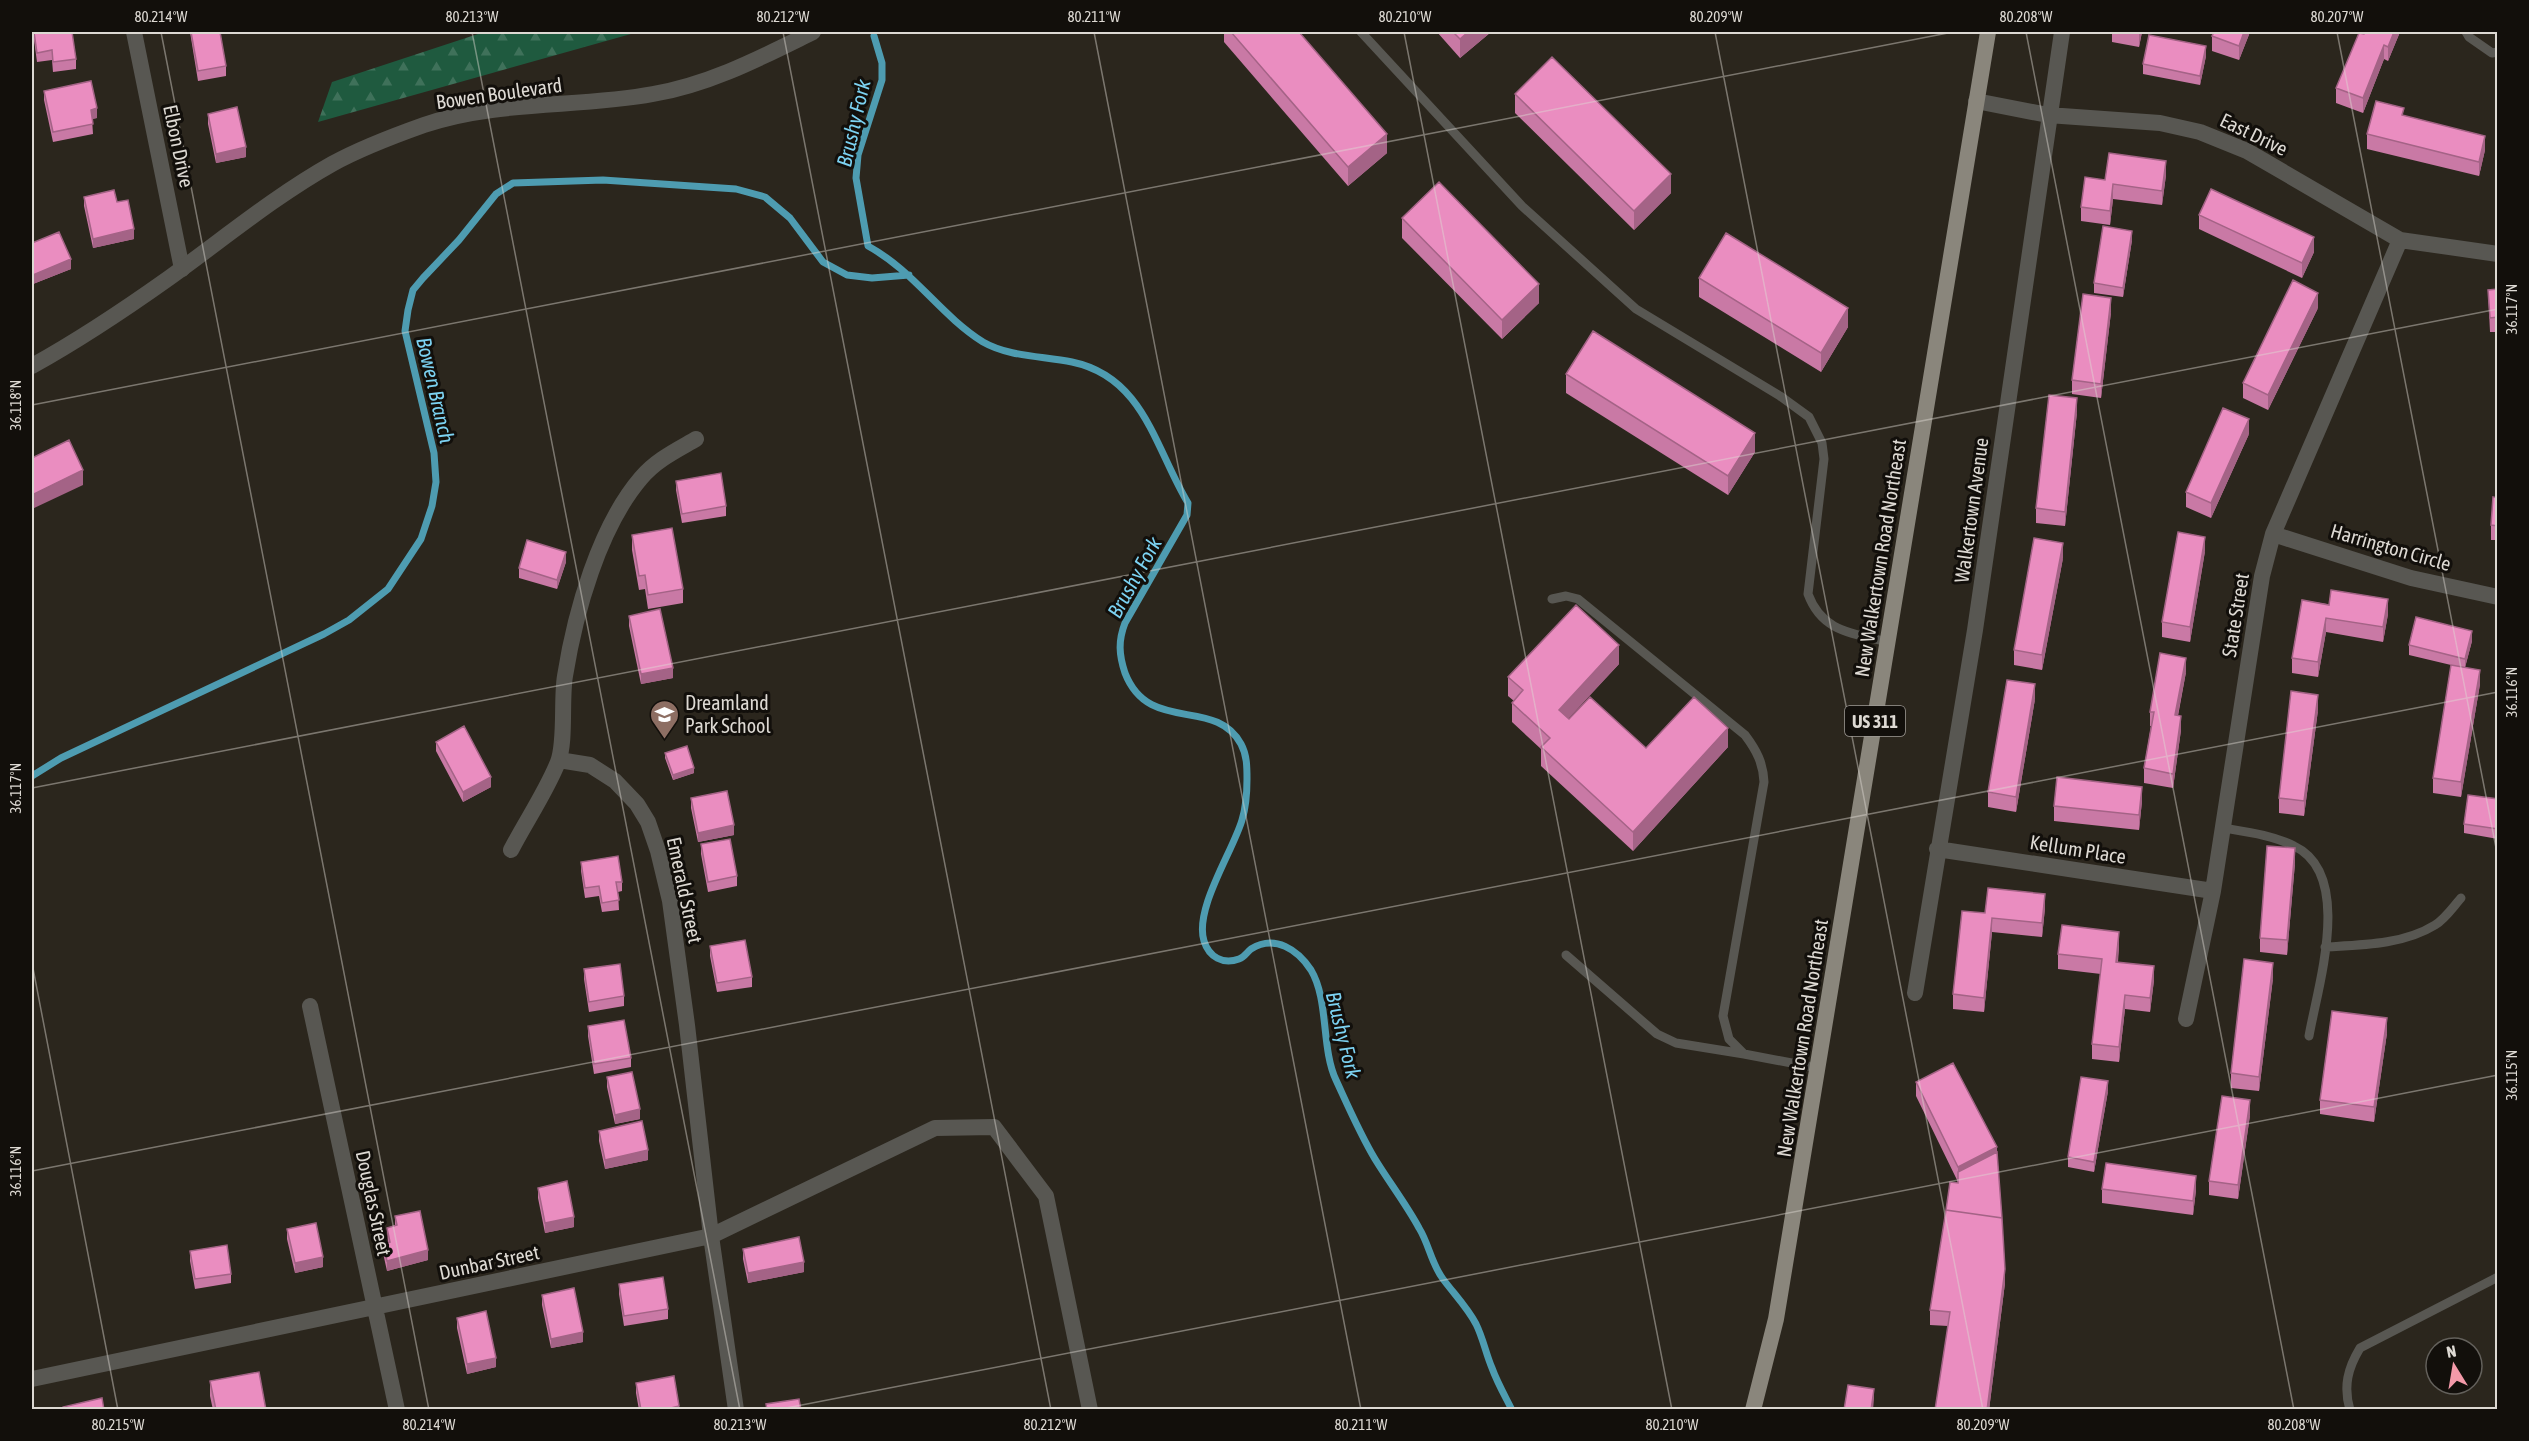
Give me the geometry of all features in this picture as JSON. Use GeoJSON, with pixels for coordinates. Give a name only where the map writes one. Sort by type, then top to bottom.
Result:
{"type":"FeatureCollection","features":[{"type":"Feature","properties":{"kind":"main road","name":"New Walkertown Road Northeast"},"geometry":{"type":"LineString","coordinates":[[1753,1410],[1776,1319],[1988,32]]}},
{"type":"Feature","properties":{"kind":"street","name":"Elbon Drive"},"geometry":{"type":"LineString","coordinates":[[134,32],[182,268]]}},
{"type":"Feature","properties":{"kind":"street","name":"Bowen Boulevard"},"geometry":{"type":"LineString","coordinates":[[32,366],[101,326],[307,179],[378,142],[427,124],[453,118],[496,111],[626,98],[681,88],[746,65],[813,32]]}},
{"type":"Feature","properties":{"kind":"street","name":"Walkertown Avenue"},"geometry":{"type":"LineString","coordinates":[[1915,993],[1975,630],[2048,115],[2062,32]]}},
{"type":"Feature","properties":{"kind":"street","name":"East Drive"},"geometry":{"type":"LineString","coordinates":[[1977,101],[2048,115],[2160,123],[2200,132],[2256,156],[2400,240],[2498,254]]}},
{"type":"Feature","properties":{"kind":"street","name":"State Street"},"geometry":{"type":"LineString","coordinates":[[2186,1019],[2213,891],[2262,576],[2273,534],[2400,240]]}},
{"type":"Feature","properties":{"kind":"street"},"geometry":{"type":"LineString","coordinates":[[511,850],[559,760],[565,678],[572,637],[587,588],[609,530],[623,502],[641,477],[656,462],[696,439]]}},
{"type":"Feature","properties":{"kind":"street","name":"Harrington Circle"},"geometry":{"type":"LineString","coordinates":[[2273,534],[2411,578],[2498,597]]}},
{"type":"Feature","properties":{"kind":"street","name":"Emerald Street"},"geometry":{"type":"LineString","coordinates":[[559,760],[590,765],[615,781],[643,813],[658,850],[670,901],[687,1025],[711,1236],[736,1410]]}},
{"type":"Feature","properties":{"kind":"street","name":"Kellum Place"},"geometry":{"type":"LineString","coordinates":[[1937,849],[2213,891]]}},
{"type":"Feature","properties":{"kind":"street","name":"Douglas Street"},"geometry":{"type":"LineString","coordinates":[[310,1006],[397,1410]]}},
{"type":"Feature","properties":{"kind":"street","name":"Dunbar Street"},"geometry":{"type":"LineString","coordinates":[[32,1379],[711,1236],[935,1128],[994,1127],[1046,1196],[1090,1410]]}},
{"type":"Feature","properties":{"kind":"lane"},"geometry":{"type":"LineString","coordinates":[[1361,32],[1522,206],[1636,309],[1780,396],[1809,417],[1822,443],[1824,459],[1808,594],[1814,611],[1828,624],[1888,642]]}},
{"type":"Feature","properties":{"kind":"lane"},"geometry":{"type":"LineString","coordinates":[[2466,32],[2469,37],[2492,53],[2498,52]]}},
{"type":"Feature","properties":{"kind":"lane"},"geometry":{"type":"LineString","coordinates":[[1552,599],[1566,596],[1578,599],[1745,735],[1757,750],[1763,766],[1764,782],[1723,1016],[1729,1039],[1744,1054]]}},
{"type":"Feature","properties":{"kind":"lane"},"geometry":{"type":"LineString","coordinates":[[2223,828],[2268,836],[2295,846],[2319,866],[2330,916],[2309,1036]]}},
{"type":"Feature","properties":{"kind":"lane"},"geometry":{"type":"LineString","coordinates":[[2325,946],[2365,945],[2415,934],[2436,925],[2461,898]]}},
{"type":"Feature","properties":{"kind":"lane"},"geometry":{"type":"LineString","coordinates":[[1566,955],[1657,1034],[1676,1043],[1818,1068]]}},
{"type":"Feature","properties":{"kind":"lane"},"geometry":{"type":"LineString","coordinates":[[2350,1410],[2346,1398],[2348,1369],[2360,1348],[2498,1277]]}},
{"type":"Feature","properties":{"kind":"green space"},"geometry":{"type":"Polygon","coordinates":[[[484,32],[638,32],[318,122],[332,82],[484,32]]]}},
{"type":"Feature","properties":{"kind":"building"},"geometry":{"type":"Polygon","coordinates":[[[34,32],[72,32],[76,59],[53,62],[52,50],[37,53],[34,32]]]}},
{"type":"Feature","properties":{"kind":"building"},"geometry":{"type":"Polygon","coordinates":[[[191,32],[220,32],[226,66],[198,71],[191,32]]]}},
{"type":"Feature","properties":{"kind":"building"},"geometry":{"type":"Polygon","coordinates":[[[1231,32],[1299,32],[1387,134],[1348,167],[1231,32]]]}},
{"type":"Feature","properties":{"kind":"building"},"geometry":{"type":"Polygon","coordinates":[[[1453,32],[1468,32],[1460,39],[1453,32]]]}},
{"type":"Feature","properties":{"kind":"building"},"geometry":{"type":"Polygon","coordinates":[[[2214,32],[2244,32],[2239,46],[2212,36],[2214,32]]]}},
{"type":"Feature","properties":{"kind":"building"},"geometry":{"type":"Polygon","coordinates":[[[2365,32],[2394,32],[2388,47],[2384,45],[2363,98],[2336,88],[2359,33],[2364,34],[2365,32]]]}},
{"type":"Feature","properties":{"kind":"building"},"geometry":{"type":"Polygon","coordinates":[[[2149,35],[2206,46],[2200,76],[2143,64],[2149,35]]]}},
{"type":"Feature","properties":{"kind":"building"},"geometry":{"type":"Polygon","coordinates":[[[1552,57],[1671,174],[1634,211],[1515,94],[1552,57]]]}},
{"type":"Feature","properties":{"kind":"building"},"geometry":{"type":"Polygon","coordinates":[[[91,81],[97,108],[91,110],[93,124],[53,132],[44,91],[91,81]]]}},
{"type":"Feature","properties":{"kind":"building"},"geometry":{"type":"Polygon","coordinates":[[[2376,101],[2404,108],[2402,115],[2485,136],[2479,162],[2367,134],[2376,101]]]}},
{"type":"Feature","properties":{"kind":"building"},"geometry":{"type":"Polygon","coordinates":[[[237,107],[246,147],[216,154],[208,114],[237,107]]]}},
{"type":"Feature","properties":{"kind":"building"},"geometry":{"type":"Polygon","coordinates":[[[2109,153],[2166,161],[2162,191],[2113,184],[2110,211],[2081,207],[2085,177],[2105,180],[2109,153]]]}},
{"type":"Feature","properties":{"kind":"building"},"geometry":{"type":"Polygon","coordinates":[[[1439,182],[1539,284],[1502,320],[1402,218],[1439,182]]]}},
{"type":"Feature","properties":{"kind":"building"},"geometry":{"type":"Polygon","coordinates":[[[2211,189],[2314,237],[2302,263],[2199,215],[2211,189]]]}},
{"type":"Feature","properties":{"kind":"building"},"geometry":{"type":"Polygon","coordinates":[[[114,190],[117,202],[128,200],[134,229],[93,239],[84,197],[114,190]]]}},
{"type":"Feature","properties":{"kind":"building"},"geometry":{"type":"Polygon","coordinates":[[[2103,226],[2132,231],[2123,288],[2094,283],[2103,226]]]}},
{"type":"Feature","properties":{"kind":"building"},"geometry":{"type":"Polygon","coordinates":[[[59,232],[71,259],[33,275],[32,243],[59,232]]]}},
{"type":"Feature","properties":{"kind":"building"},"geometry":{"type":"Polygon","coordinates":[[[1726,233],[1848,308],[1821,353],[1699,278],[1726,233]]]}},
{"type":"Feature","properties":{"kind":"building"},"geometry":{"type":"Polygon","coordinates":[[[2293,280],[2318,293],[2268,395],[2243,383],[2293,280]]]}},
{"type":"Feature","properties":{"kind":"building"},"geometry":{"type":"Polygon","coordinates":[[[2498,289],[2498,317],[2490,318],[2488,290],[2498,289]]]}},
{"type":"Feature","properties":{"kind":"building"},"geometry":{"type":"Polygon","coordinates":[[[2083,294],[2111,298],[2101,384],[2072,380],[2083,294]]]}},
{"type":"Feature","properties":{"kind":"building"},"geometry":{"type":"Polygon","coordinates":[[[1593,331],[1755,433],[1728,476],[1566,374],[1593,331]]]}},
{"type":"Feature","properties":{"kind":"building"},"geometry":{"type":"Polygon","coordinates":[[[2049,395],[2077,398],[2065,512],[2036,508],[2049,395]]]}},
{"type":"Feature","properties":{"kind":"building"},"geometry":{"type":"Polygon","coordinates":[[[2223,408],[2249,419],[2211,503],[2186,492],[2223,408]]]}},
{"type":"Feature","properties":{"kind":"building"},"geometry":{"type":"Polygon","coordinates":[[[69,440],[83,470],[32,495],[32,458],[69,440]]]}},
{"type":"Feature","properties":{"kind":"building"},"geometry":{"type":"Polygon","coordinates":[[[721,473],[726,506],[682,514],[676,481],[721,473]]]}},
{"type":"Feature","properties":{"kind":"building"},"geometry":{"type":"Polygon","coordinates":[[[2493,497],[2498,498],[2498,526],[2491,525],[2493,497]]]}},
{"type":"Feature","properties":{"kind":"building"},"geometry":{"type":"Polygon","coordinates":[[[672,528],[683,589],[648,595],[645,575],[639,576],[632,535],[672,528]]]}},
{"type":"Feature","properties":{"kind":"building"},"geometry":{"type":"Polygon","coordinates":[[[2178,532],[2205,537],[2190,627],[2162,622],[2178,532]]]}},
{"type":"Feature","properties":{"kind":"building"},"geometry":{"type":"Polygon","coordinates":[[[2034,538],[2063,543],[2042,655],[2014,650],[2034,538]]]}},
{"type":"Feature","properties":{"kind":"building"},"geometry":{"type":"Polygon","coordinates":[[[527,540],[566,552],[557,580],[519,568],[527,540]]]}},
{"type":"Feature","properties":{"kind":"building"},"geometry":{"type":"Polygon","coordinates":[[[2331,590],[2388,599],[2383,627],[2326,618],[2318,662],[2292,658],[2302,600],[2329,605],[2331,590]]]}},
{"type":"Feature","properties":{"kind":"building"},"geometry":{"type":"Polygon","coordinates":[[[1576,605],[1619,645],[1559,710],[1569,719],[1590,697],[1646,748],[1694,697],[1728,728],[1633,832],[1541,747],[1550,738],[1512,703],[1523,690],[1508,677],[1576,605]]]}},
{"type":"Feature","properties":{"kind":"building"},"geometry":{"type":"Polygon","coordinates":[[[660,609],[673,668],[641,674],[629,616],[660,609]]]}},
{"type":"Feature","properties":{"kind":"building"},"geometry":{"type":"Polygon","coordinates":[[[2416,617],[2472,631],[2465,659],[2409,645],[2416,617]]]}},
{"type":"Feature","properties":{"kind":"building"},"geometry":{"type":"Polygon","coordinates":[[[2160,653],[2186,658],[2175,715],[2181,716],[2173,774],[2144,768],[2154,712],[2150,712],[2160,653]]]}},
{"type":"Feature","properties":{"kind":"building"},"geometry":{"type":"Polygon","coordinates":[[[2451,665],[2480,670],[2461,782],[2433,778],[2451,665]]]}},
{"type":"Feature","properties":{"kind":"building"},"geometry":{"type":"Polygon","coordinates":[[[2007,680],[2035,684],[2016,797],[1988,792],[2007,680]]]}},
{"type":"Feature","properties":{"kind":"building"},"geometry":{"type":"Polygon","coordinates":[[[2291,691],[2318,695],[2304,801],[2279,798],[2291,691]]]}},
{"type":"Feature","properties":{"kind":"building"},"geometry":{"type":"Polygon","coordinates":[[[464,726],[491,777],[463,792],[436,742],[464,726]]]}},
{"type":"Feature","properties":{"kind":"building"},"geometry":{"type":"Polygon","coordinates":[[[687,746],[694,768],[673,775],[665,753],[687,746]]]}},
{"type":"Feature","properties":{"kind":"building"},"geometry":{"type":"Polygon","coordinates":[[[2057,777],[2142,787],[2139,815],[2054,806],[2057,777]]]}},
{"type":"Feature","properties":{"kind":"building"},"geometry":{"type":"Polygon","coordinates":[[[727,791],[734,825],[698,833],[691,798],[727,791]]]}},
{"type":"Feature","properties":{"kind":"building"},"geometry":{"type":"Polygon","coordinates":[[[2468,795],[2498,799],[2498,829],[2464,824],[2468,795]]]}},
{"type":"Feature","properties":{"kind":"building"},"geometry":{"type":"Polygon","coordinates":[[[730,839],[737,876],[708,882],[701,844],[730,839]]]}},
{"type":"Feature","properties":{"kind":"building"},"geometry":{"type":"Polygon","coordinates":[[[2267,846],[2295,848],[2287,940],[2260,938],[2267,846]]]}},
{"type":"Feature","properties":{"kind":"building"},"geometry":{"type":"Polygon","coordinates":[[[618,856],[622,882],[616,882],[619,900],[602,903],[599,886],[585,888],[581,862],[618,856]]]}},
{"type":"Feature","properties":{"kind":"building"},"geometry":{"type":"Polygon","coordinates":[[[1988,888],[2045,894],[2042,923],[1992,918],[1984,998],[1953,994],[1962,911],[1985,913],[1988,888]]]}},
{"type":"Feature","properties":{"kind":"building"},"geometry":{"type":"Polygon","coordinates":[[[2062,925],[2119,932],[2116,962],[2154,966],[2150,998],[2125,995],[2119,1047],[2092,1044],[2102,959],[2058,954],[2062,925]]]}},
{"type":"Feature","properties":{"kind":"building"},"geometry":{"type":"Polygon","coordinates":[[[745,940],[752,977],[717,983],[710,946],[745,940]]]}},
{"type":"Feature","properties":{"kind":"building"},"geometry":{"type":"Polygon","coordinates":[[[2244,959],[2273,963],[2259,1077],[2231,1073],[2244,959]]]}},
{"type":"Feature","properties":{"kind":"building"},"geometry":{"type":"Polygon","coordinates":[[[620,964],[624,996],[589,1002],[584,969],[620,964]]]}},
{"type":"Feature","properties":{"kind":"building"},"geometry":{"type":"Polygon","coordinates":[[[2332,1011],[2387,1018],[2374,1107],[2320,1100],[2332,1011]]]}},
{"type":"Feature","properties":{"kind":"building"},"geometry":{"type":"Polygon","coordinates":[[[624,1020],[631,1058],[594,1064],[588,1026],[624,1020]]]}},
{"type":"Feature","properties":{"kind":"building"},"geometry":{"type":"Polygon","coordinates":[[[1953,1063],[1997,1147],[1958,1167],[1916,1082],[1953,1063]]]}},
{"type":"Feature","properties":{"kind":"building"},"geometry":{"type":"Polygon","coordinates":[[[632,1072],[640,1109],[615,1115],[607,1077],[632,1072]]]}},
{"type":"Feature","properties":{"kind":"building"},"geometry":{"type":"Polygon","coordinates":[[[2081,1077],[2108,1081],[2094,1162],[2068,1157],[2081,1077]]]}},
{"type":"Feature","properties":{"kind":"building"},"geometry":{"type":"Polygon","coordinates":[[[2222,1096],[2250,1100],[2238,1185],[2209,1181],[2222,1096]]]}},
{"type":"Feature","properties":{"kind":"building"},"geometry":{"type":"Polygon","coordinates":[[[642,1121],[648,1150],[605,1160],[599,1131],[642,1121]]]}},
{"type":"Feature","properties":{"kind":"building"},"geometry":{"type":"Polygon","coordinates":[[[1997,1152],[2002,1218],[1946,1210],[1950,1182],[1958,1183],[1958,1172],[1997,1152]]]}},
{"type":"Feature","properties":{"kind":"building"},"geometry":{"type":"Polygon","coordinates":[[[2106,1163],[2196,1176],[2193,1201],[2102,1189],[2106,1163]]]}},
{"type":"Feature","properties":{"kind":"building"},"geometry":{"type":"Polygon","coordinates":[[[567,1181],[574,1217],[545,1223],[538,1188],[567,1181]]]}},
{"type":"Feature","properties":{"kind":"building"},"geometry":{"type":"Polygon","coordinates":[[[1946,1210],[2002,1218],[2005,1269],[1987,1410],[1935,1410],[1950,1312],[1930,1310],[1946,1210]]]}},
{"type":"Feature","properties":{"kind":"building"},"geometry":{"type":"Polygon","coordinates":[[[420,1211],[428,1250],[387,1261],[383,1243],[390,1242],[387,1228],[397,1225],[395,1216],[420,1211]]]}},
{"type":"Feature","properties":{"kind":"building"},"geometry":{"type":"Polygon","coordinates":[[[316,1223],[323,1257],[295,1263],[287,1229],[316,1223]]]}},
{"type":"Feature","properties":{"kind":"building"},"geometry":{"type":"Polygon","coordinates":[[[799,1237],[804,1262],[748,1273],[743,1249],[799,1237]]]}},
{"type":"Feature","properties":{"kind":"building"},"geometry":{"type":"Polygon","coordinates":[[[227,1245],[231,1274],[195,1279],[190,1251],[227,1245]]]}},
{"type":"Feature","properties":{"kind":"building"},"geometry":{"type":"Polygon","coordinates":[[[663,1277],[668,1309],[624,1316],[619,1284],[663,1277]]]}},
{"type":"Feature","properties":{"kind":"building"},"geometry":{"type":"Polygon","coordinates":[[[574,1288],[583,1332],[551,1339],[542,1295],[574,1288]]]}},
{"type":"Feature","properties":{"kind":"building"},"geometry":{"type":"Polygon","coordinates":[[[486,1311],[496,1358],[467,1364],[457,1318],[486,1311]]]}},
{"type":"Feature","properties":{"kind":"building"},"geometry":{"type":"Polygon","coordinates":[[[259,1372],[266,1410],[216,1410],[210,1381],[259,1372]]]}},
{"type":"Feature","properties":{"kind":"building"},"geometry":{"type":"Polygon","coordinates":[[[674,1376],[679,1406],[663,1410],[641,1410],[636,1383],[674,1376]]]}},
{"type":"Feature","properties":{"kind":"building"},"geometry":{"type":"Polygon","coordinates":[[[1848,1385],[1874,1389],[1871,1410],[1844,1410],[1848,1385]]]}},
{"type":"Feature","properties":{"kind":"building"},"geometry":{"type":"Polygon","coordinates":[[[102,1398],[104,1410],[63,1410],[63,1407],[102,1398]]]}},
{"type":"Feature","properties":{"kind":"building"},"geometry":{"type":"Polygon","coordinates":[[[799,1399],[801,1410],[767,1410],[766,1404],[799,1399]]]}},
{"type":"Feature","properties":{"kind":"waterway","name":"Brushy Fork"},"geometry":{"type":"LineString","coordinates":[[874,36],[882,63],[882,80],[858,155],[856,178],[868,246],[899,268],[953,319],[983,342],[1004,351],[1072,362],[1096,370],[1116,383],[1132,399],[1145,418],[1188,503],[1187,515],[1125,623],[1120,642],[1125,673],[1136,692],[1150,704],[1165,710],[1215,721],[1230,730],[1241,744],[1246,761],[1247,789],[1243,815],[1204,913],[1202,928],[1206,947],[1217,958],[1233,961],[1260,945],[1277,944],[1285,946],[1300,956],[1311,970],[1320,995],[1331,1067],[1354,1120],[1380,1168],[1409,1210],[1439,1273],[1476,1324],[1494,1373],[1512,1410]]}},
{"type":"Feature","properties":{"kind":"waterway","name":"Bowen Branch"},"geometry":{"type":"LineString","coordinates":[[32,776],[61,758],[324,634],[349,620],[388,589],[421,539],[432,506],[436,482],[434,453],[405,331],[413,290],[459,240],[496,194],[513,183],[603,180],[736,189],[765,197],[790,218],[823,262],[847,275],[872,278],[909,275]]}},
{"type":"Feature","properties":{"kind":"place","name":"Dreamland Park School"},"geometry":{"type":"Point","coordinates":[664,740]}}]}
